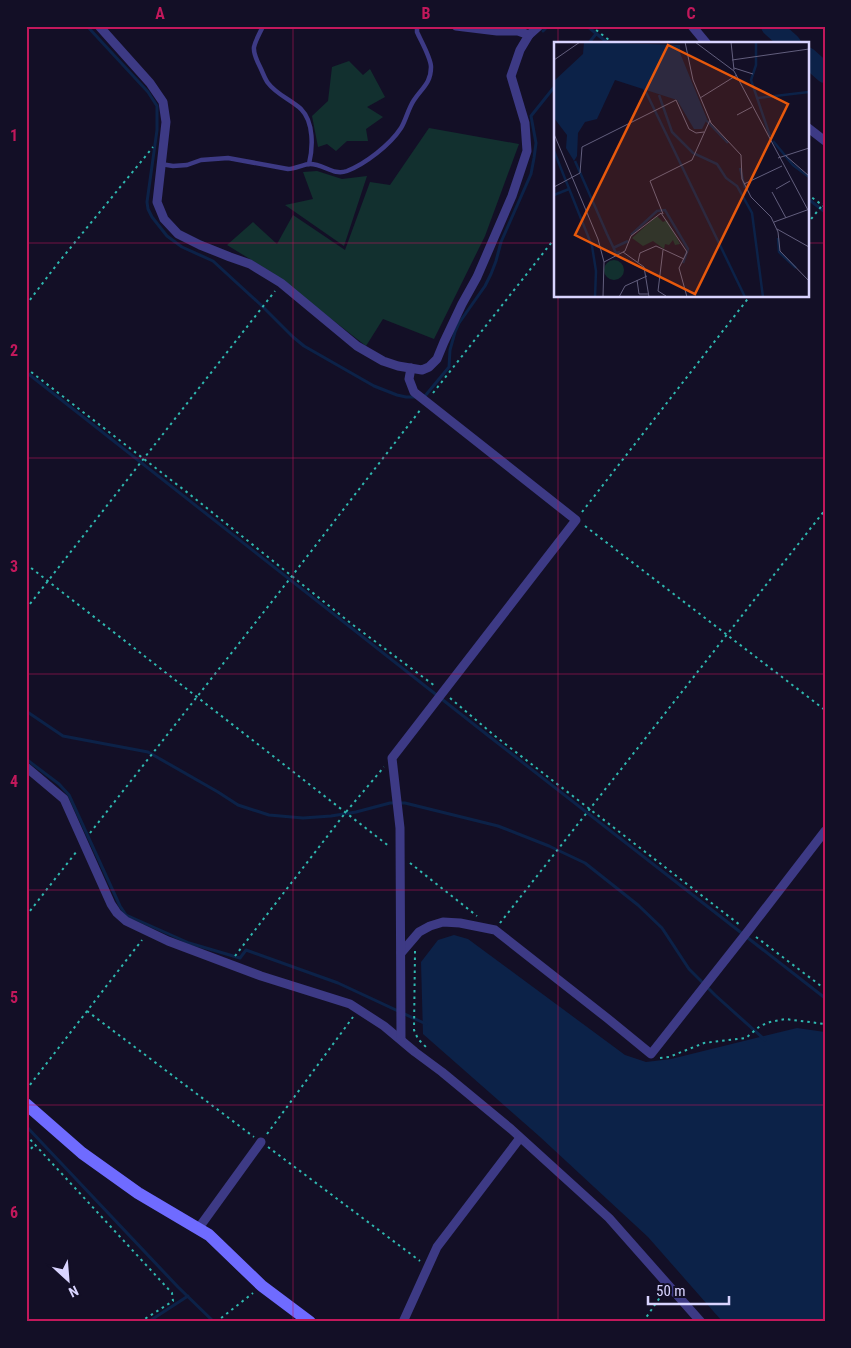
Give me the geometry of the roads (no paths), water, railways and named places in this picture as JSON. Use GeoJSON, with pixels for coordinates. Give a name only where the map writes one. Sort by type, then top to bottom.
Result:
{"type":"FeatureCollection","features":[{"type":"Feature","properties":{"kind":"street"},"geometry":{"type":"LineString","coordinates":[[99,26],[150,83],[163,102],[166,122],[157,202],[164,219],[178,234],[200,245],[250,264],[280,283],[357,346],[383,361],[422,370],[437,359],[462,304],[477,277],[512,196],[527,151],[525,123],[511,76],[520,50],[529,35],[539,26]]}},
{"type":"Feature","properties":{"kind":"street"},"geometry":{"type":"LineString","coordinates":[[456,26],[497,31],[518,31],[529,35]]}},
{"type":"Feature","properties":{"kind":"street"},"geometry":{"type":"LineString","coordinates":[[692,26],[705,42]]}},
{"type":"Feature","properties":{"kind":"street"},"geometry":{"type":"LineString","coordinates":[[808,128],[825,141]]}},
{"type":"Feature","properties":{"kind":"street"},"geometry":{"type":"LineString","coordinates":[[400,1039],[400,828],[392,758],[576,520],[414,392],[410,380],[411,368]]}},
{"type":"Feature","properties":{"kind":"street"},"geometry":{"type":"LineString","coordinates":[[26,768],[64,799],[111,904],[126,921],[168,941],[261,976],[350,1004],[384,1026],[520,1138],[609,1218],[701,1322]]}},
{"type":"Feature","properties":{"kind":"street"},"geometry":{"type":"LineString","coordinates":[[401,954],[418,932],[443,922],[460,923],[495,930],[651,1054],[825,830]]}},
{"type":"Feature","properties":{"kind":"street"},"geometry":{"type":"LineString","coordinates":[[26,1104],[82,1153],[138,1193],[208,1236],[262,1286],[310,1322]]}},
{"type":"Feature","properties":{"kind":"street"},"geometry":{"type":"LineString","coordinates":[[403,1322],[437,1248],[520,1138]]}},
{"type":"Feature","properties":{"kind":"street"},"geometry":{"type":"LineString","coordinates":[[198,1229],[261,1142]]}},
{"type":"Feature","properties":{"kind":"lane"},"geometry":{"type":"LineString","coordinates":[[263,26],[256,38],[254,50],[258,63],[268,83],[302,110],[306,117],[312,137],[309,164]]}},
{"type":"Feature","properties":{"kind":"lane"},"geometry":{"type":"LineString","coordinates":[[161,164],[173,166],[201,160],[228,158],[288,170],[309,164],[335,173],[345,172],[359,165],[376,154],[393,139],[402,127],[413,101],[430,77],[431,64],[417,32],[417,26]]}},
{"type":"Feature","properties":{"kind":"water"},"geometry":{"type":"Polygon","coordinates":[[[454,935],[468,939],[625,1055],[646,1062],[671,1059],[797,1028],[825,1032],[825,1322],[725,1322],[721,1320],[648,1237],[539,1136],[423,1034],[421,962],[438,940],[454,935]]]}},
{"type":"Feature","properties":{"kind":"waterway"},"geometry":{"type":"LineString","coordinates":[[87,26],[148,92],[157,106],[157,130],[147,202],[152,217],[167,236],[182,247],[213,261],[304,346],[374,386],[397,395],[415,397]]}},
{"type":"Feature","properties":{"kind":"waterway"},"geometry":{"type":"LineString","coordinates":[[543,31],[548,26]]}},
{"type":"Feature","properties":{"kind":"waterway"},"geometry":{"type":"LineString","coordinates":[[587,26],[607,42]]}},
{"type":"Feature","properties":{"kind":"waterway"},"geometry":{"type":"LineString","coordinates":[[771,26],[789,42]]}},
{"type":"Feature","properties":{"kind":"waterway"},"geometry":{"type":"LineString","coordinates":[[590,42],[596,34]]}},
{"type":"Feature","properties":{"kind":"waterway"},"geometry":{"type":"LineString","coordinates":[[808,58],[825,73]]}},
{"type":"Feature","properties":{"kind":"waterway"},"geometry":{"type":"LineString","coordinates":[[424,396],[449,367],[450,350],[459,323],[485,286],[491,274],[501,242],[531,174],[536,143],[531,116],[554,87]]}},
{"type":"Feature","properties":{"kind":"waterway"},"geometry":{"type":"LineString","coordinates":[[808,199],[825,212]]}},
{"type":"Feature","properties":{"kind":"waterway"},"geometry":{"type":"LineString","coordinates":[[26,372],[825,998]]}},
{"type":"Feature","properties":{"kind":"waterway"},"geometry":{"type":"LineString","coordinates":[[26,711],[63,736],[148,752],[238,805],[269,815],[303,818],[331,816],[390,803],[405,803],[498,826],[549,846],[585,863],[638,905],[662,928],[689,969],[765,1040]]}},
{"type":"Feature","properties":{"kind":"waterway"},"geometry":{"type":"LineString","coordinates":[[26,759],[59,784],[69,795],[120,906],[126,915],[189,943],[240,958],[246,950],[338,983],[426,1024]]}},
{"type":"Feature","properties":{"kind":"waterway"},"geometry":{"type":"LineString","coordinates":[[26,1126],[178,1287],[214,1322]]}},
{"type":"Feature","properties":{"kind":"waterway"},"geometry":{"type":"LineString","coordinates":[[148,1322],[188,1296]]}}]}
